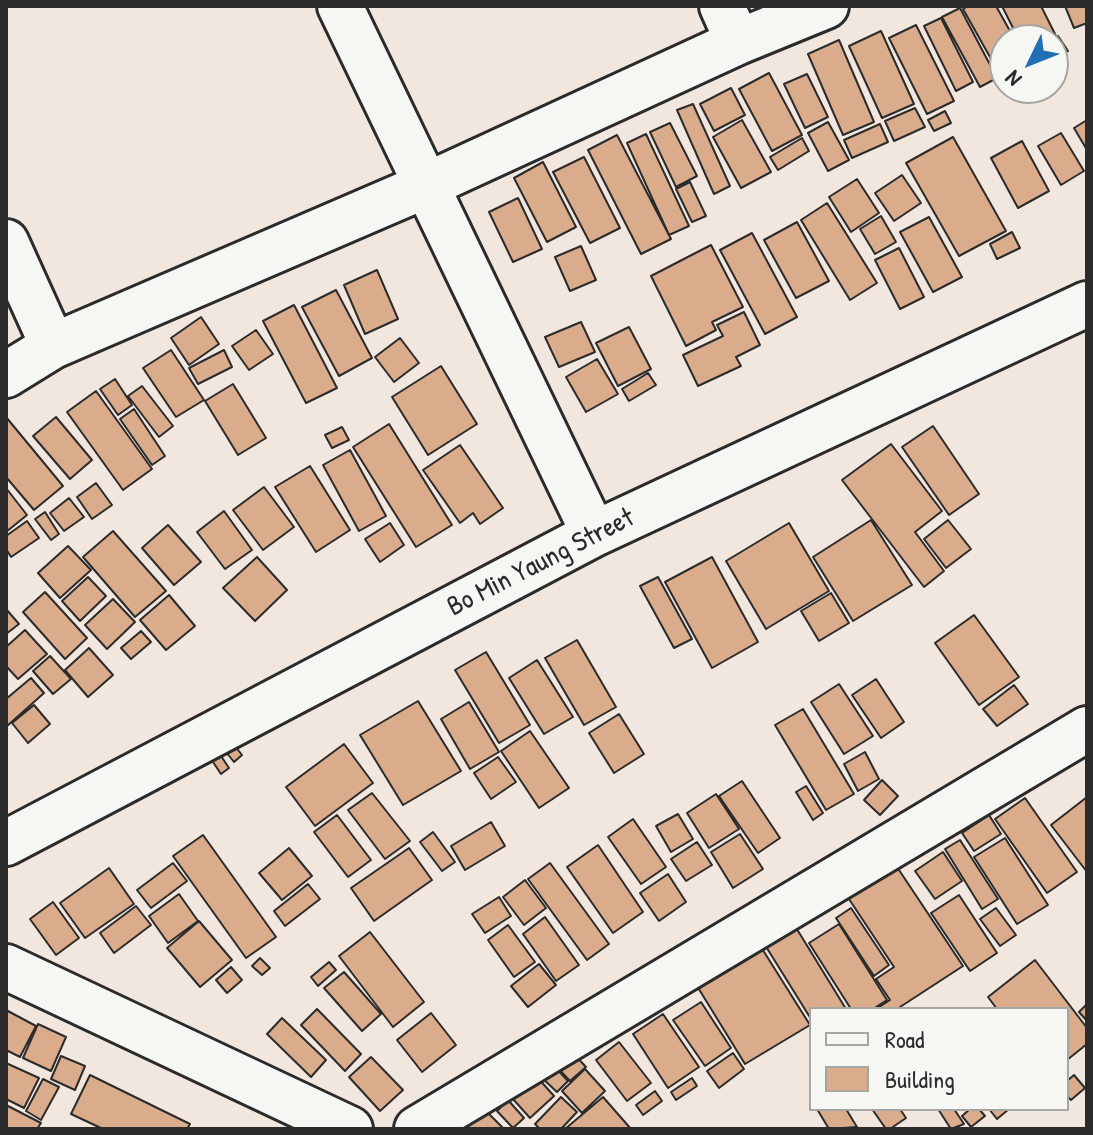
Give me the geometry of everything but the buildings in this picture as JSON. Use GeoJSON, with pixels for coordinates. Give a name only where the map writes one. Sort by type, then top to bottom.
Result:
{"type":"FeatureCollection","features":[{"type":"Feature","properties":{"kind":"street"},"geometry":{"type":"LineString","coordinates":[[340,6],[594,534]]}},
{"type":"Feature","properties":{"kind":"street"},"geometry":{"type":"LineString","coordinates":[[6,375],[53,346],[427,185],[730,24],[826,6]]}},
{"type":"Feature","properties":{"kind":"street"},"geometry":{"type":"LineString","coordinates":[[6,242],[53,346]]}},
{"type":"Feature","properties":{"kind":"street","name":"Bo Min Yaung Street"},"geometry":{"type":"LineString","coordinates":[[6,843],[594,534],[1087,304]]}},
{"type":"Feature","properties":{"kind":"street"},"geometry":{"type":"LineString","coordinates":[[417,1129],[1087,729]]}},
{"type":"Feature","properties":{"kind":"street"},"geometry":{"type":"LineString","coordinates":[[6,967],[267,1111],[350,1129]]}}]}
